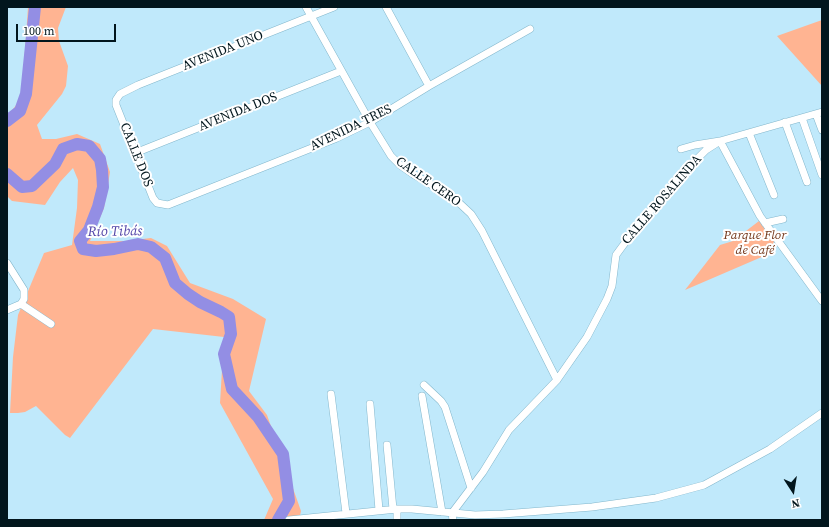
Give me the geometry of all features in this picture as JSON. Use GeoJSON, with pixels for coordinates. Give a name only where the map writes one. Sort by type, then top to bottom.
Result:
{"type":"FeatureCollection","features":[{"type":"Feature","properties":{"kind":"street","name":"CALLE CERO"},"geometry":{"type":"LineString","coordinates":[[306,7],[370,122],[391,156],[400,165],[413,174],[456,200],[471,214],[482,231],[557,380]]}},
{"type":"Feature","properties":{"kind":"street","name":"AVENIDA UNO"},"geometry":{"type":"LineString","coordinates":[[116,100],[120,94],[138,85],[334,7]]}},
{"type":"Feature","properties":{"kind":"street"},"geometry":{"type":"LineString","coordinates":[[386,7],[429,86]]}},
{"type":"Feature","properties":{"kind":"street","name":"AVENIDA TRES"},"geometry":{"type":"LineString","coordinates":[[164,204],[168,205],[337,138],[370,122],[429,86],[530,29]]}},
{"type":"Feature","properties":{"kind":"street","name":"AVENIDA DOS"},"geometry":{"type":"LineString","coordinates":[[135,153],[342,71]]}},
{"type":"Feature","properties":{"kind":"street","name":"CALLE DOS"},"geometry":{"type":"LineString","coordinates":[[116,100],[116,105],[153,198],[157,203],[164,204]]}},
{"type":"Feature","properties":{"kind":"street"},"geometry":{"type":"LineString","coordinates":[[820,114],[822,130]]}},
{"type":"Feature","properties":{"kind":"street","name":"CALLE ROSALINDA"},"geometry":{"type":"LineString","coordinates":[[452,516],[483,472],[509,430],[557,380],[587,337],[607,299],[612,286],[616,255],[649,212],[684,172],[706,150],[720,141],[785,122],[820,114]]}},
{"type":"Feature","properties":{"kind":"street"},"geometry":{"type":"LineString","coordinates":[[802,118],[822,175]]}},
{"type":"Feature","properties":{"kind":"street"},"geometry":{"type":"LineString","coordinates":[[785,122],[807,182]]}},
{"type":"Feature","properties":{"kind":"street"},"geometry":{"type":"LineString","coordinates":[[749,133],[774,195]]}},
{"type":"Feature","properties":{"kind":"street"},"geometry":{"type":"LineString","coordinates":[[681,149],[720,141],[760,216],[822,301]]}},
{"type":"Feature","properties":{"kind":"street"},"geometry":{"type":"LineString","coordinates":[[765,223],[783,219]]}},
{"type":"Feature","properties":{"kind":"street"},"geometry":{"type":"LineString","coordinates":[[7,263],[24,290],[24,298],[20,304],[7,310]]}},
{"type":"Feature","properties":{"kind":"street"},"geometry":{"type":"LineString","coordinates":[[20,304],[51,324]]}},
{"type":"Feature","properties":{"kind":"street"},"geometry":{"type":"LineString","coordinates":[[424,385],[441,401],[445,407],[471,488]]}},
{"type":"Feature","properties":{"kind":"street"},"geometry":{"type":"LineString","coordinates":[[331,394],[346,514]]}},
{"type":"Feature","properties":{"kind":"street"},"geometry":{"type":"LineString","coordinates":[[422,396],[442,512]]}},
{"type":"Feature","properties":{"kind":"street"},"geometry":{"type":"LineString","coordinates":[[370,404],[379,510]]}},
{"type":"Feature","properties":{"kind":"street"},"geometry":{"type":"LineString","coordinates":[[292,520],[395,509],[442,512],[452,516],[475,515],[504,517],[656,498],[704,485],[770,449],[822,414]]}},
{"type":"Feature","properties":{"kind":"street"},"geometry":{"type":"LineString","coordinates":[[387,445],[397,520]]}},
{"type":"Feature","properties":{"kind":"green space"},"geometry":{"type":"Polygon","coordinates":[[[28,7],[66,7],[58,28],[59,41],[68,66],[66,86],[62,94],[37,125],[42,139],[56,139],[77,134],[100,144],[110,172],[104,208],[90,241],[126,241],[151,238],[167,246],[190,283],[233,299],[266,319],[249,391],[267,415],[301,511],[299,520],[264,520],[273,499],[220,403],[224,337],[153,329],[70,438],[65,435],[36,406],[25,412],[10,413],[13,357],[18,315],[44,253],[72,245],[77,208],[78,180],[73,168],[60,182],[45,205],[12,201],[7,196],[7,117],[17,104],[22,93],[28,7]]]}},
{"type":"Feature","properties":{"kind":"green space"},"geometry":{"type":"Polygon","coordinates":[[[822,20],[822,86],[777,36],[822,20]]]}},
{"type":"Feature","properties":{"kind":"green space","name":"Parque Flor de Café"},"geometry":{"type":"Polygon","coordinates":[[[759,221],[774,241],[771,253],[685,290],[720,245],[733,241],[759,221]]]}},
{"type":"Feature","properties":{"kind":"waterway","name":"Río Tibás"},"geometry":{"type":"LineString","coordinates":[[7,121],[20,111],[26,94],[35,7]]}},
{"type":"Feature","properties":{"kind":"waterway","name":"Río Tibás"},"geometry":{"type":"LineString","coordinates":[[7,174],[22,187],[32,186],[55,164],[63,149],[77,144],[89,146],[100,159],[103,187],[98,207],[89,230],[80,241],[83,249],[96,251],[138,244],[151,247],[165,258],[175,283],[200,302],[229,317],[231,334],[224,354],[232,389],[258,417],[283,454],[289,501],[278,520]]}}]}
